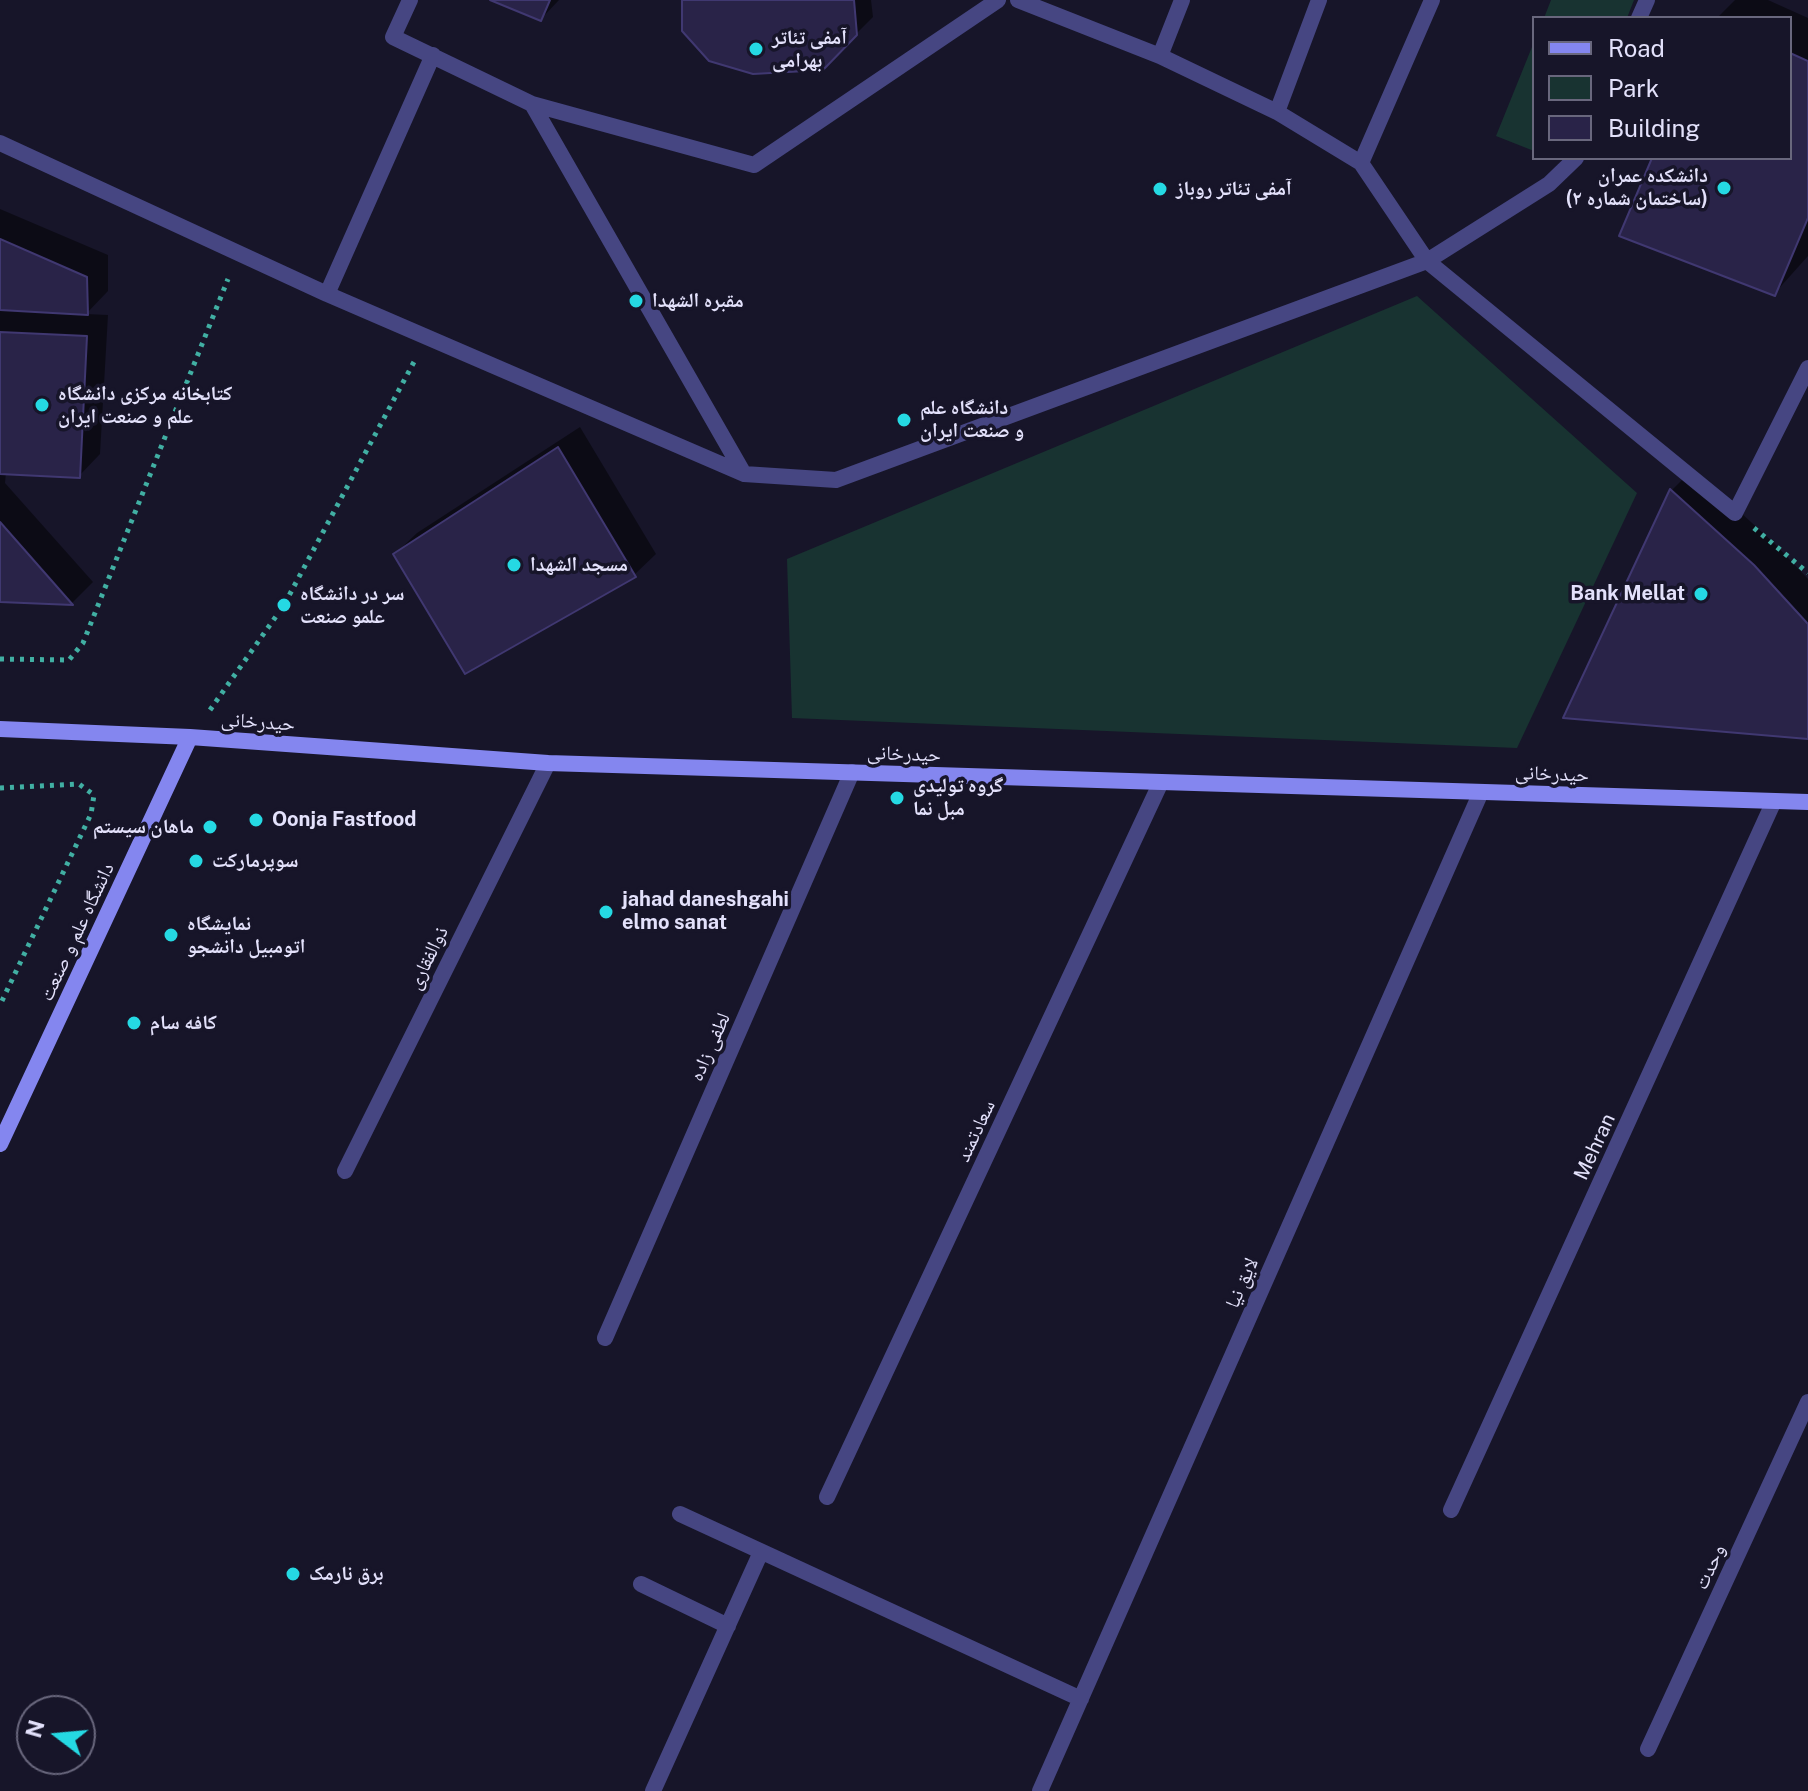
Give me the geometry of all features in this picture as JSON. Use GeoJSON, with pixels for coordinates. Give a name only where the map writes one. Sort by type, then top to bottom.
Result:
{"type":"FeatureCollection","features":[{"type":"Feature","properties":{"kind":"main road","name":"حیدرخانی"},"geometry":{"type":"LineString","coordinates":[[0,729],[190,737],[548,763],[1808,802]]}},
{"type":"Feature","properties":{"kind":"main road","name":"دانشگاه علم و صنعت"},"geometry":{"type":"LineString","coordinates":[[0,1144],[190,737]]}},
{"type":"Feature","properties":{"kind":"street"},"geometry":{"type":"LineString","coordinates":[[410,0],[393,37],[532,104],[754,165],[998,0]]}},
{"type":"Feature","properties":{"kind":"street"},"geometry":{"type":"LineString","coordinates":[[1018,0],[1160,56],[1277,112],[1361,163],[1427,261],[1735,513],[1808,368]]}},
{"type":"Feature","properties":{"kind":"street"},"geometry":{"type":"LineString","coordinates":[[1160,56],[1182,0]]}},
{"type":"Feature","properties":{"kind":"street"},"geometry":{"type":"LineString","coordinates":[[1277,112],[1319,0]]}},
{"type":"Feature","properties":{"kind":"street"},"geometry":{"type":"LineString","coordinates":[[1361,163],[1432,0]]}},
{"type":"Feature","properties":{"kind":"street"},"geometry":{"type":"LineString","coordinates":[[327,294],[433,55]]}},
{"type":"Feature","properties":{"kind":"street"},"geometry":{"type":"LineString","coordinates":[[532,104],[744,474]]}},
{"type":"Feature","properties":{"kind":"street"},"geometry":{"type":"LineString","coordinates":[[0,143],[327,294],[744,474],[836,480],[1427,261],[1549,184],[1574,160]]}},
{"type":"Feature","properties":{"kind":"street","name":"ذوالفقاری"},"geometry":{"type":"LineString","coordinates":[[345,1171],[548,763]]}},
{"type":"Feature","properties":{"kind":"street","name":"لطفی زاده"},"geometry":{"type":"LineString","coordinates":[[605,1338],[852,772]]}},
{"type":"Feature","properties":{"kind":"street","name":"سعادتمند"},"geometry":{"type":"LineString","coordinates":[[827,1497],[1161,782]]}},
{"type":"Feature","properties":{"kind":"street","name":"لایق نیا"},"geometry":{"type":"LineString","coordinates":[[1040,1791],[1481,792]]}},
{"type":"Feature","properties":{"kind":"street","name":"Mehran"},"geometry":{"type":"LineString","coordinates":[[1451,1510],[1774,801]]}},
{"type":"Feature","properties":{"kind":"street","name":"وحدت"},"geometry":{"type":"LineString","coordinates":[[1648,1749],[1808,1402]]}},
{"type":"Feature","properties":{"kind":"street"},"geometry":{"type":"LineString","coordinates":[[680,1514],[1081,1699]]}},
{"type":"Feature","properties":{"kind":"street"},"geometry":{"type":"LineString","coordinates":[[653,1791],[761,1552]]}},
{"type":"Feature","properties":{"kind":"street"},"geometry":{"type":"LineString","coordinates":[[641,1584],[728,1626]]}},
{"type":"Feature","properties":{"kind":"path"},"geometry":{"type":"LineString","coordinates":[[0,659],[69,660],[83,643],[238,253]]}},
{"type":"Feature","properties":{"kind":"path"},"geometry":{"type":"LineString","coordinates":[[190,737],[284,605],[426,338]]}},
{"type":"Feature","properties":{"kind":"path"},"geometry":{"type":"LineString","coordinates":[[1735,513],[1808,573]]}},
{"type":"Feature","properties":{"kind":"path"},"geometry":{"type":"LineString","coordinates":[[0,788],[79,784],[94,795],[91,814],[0,1005]]}},
{"type":"Feature","properties":{"kind":"green space"},"geometry":{"type":"Polygon","coordinates":[[[1551,0],[1634,0],[1628,16],[1545,16],[1551,0]]]}},
{"type":"Feature","properties":{"kind":"green space"},"geometry":{"type":"Polygon","coordinates":[[[1532,47],[1532,150],[1496,136],[1532,47]]]}},
{"type":"Feature","properties":{"kind":"green space"},"geometry":{"type":"Polygon","coordinates":[[[1417,296],[1637,493],[1517,748],[792,718],[787,559],[1417,296]]]}},
{"type":"Feature","properties":{"kind":"building"},"geometry":{"type":"Polygon","coordinates":[[[490,0],[550,0],[541,21],[490,0]]]}},
{"type":"Feature","properties":{"kind":"building"},"geometry":{"type":"Polygon","coordinates":[[[682,0],[854,0],[857,35],[823,70],[753,74],[709,61],[682,31],[682,0]]]}},
{"type":"Feature","properties":{"kind":"building","name":"دانشکده عمران (ساختمان شماره ۲)"},"geometry":{"type":"Polygon","coordinates":[[[1792,54],[1808,61],[1808,218],[1775,296],[1619,236],[1651,160],[1792,160],[1792,54]]]}},
{"type":"Feature","properties":{"kind":"building"},"geometry":{"type":"Polygon","coordinates":[[[0,239],[87,277],[88,315],[0,310],[0,239]]]}},
{"type":"Feature","properties":{"kind":"building","name":"کتابخانه مرکزی دانشگاه علم و صنعت ایران"},"geometry":{"type":"Polygon","coordinates":[[[0,332],[87,336],[80,478],[0,474],[0,332]]]}},
{"type":"Feature","properties":{"kind":"building","name":"مسجد الشهدا"},"geometry":{"type":"Polygon","coordinates":[[[558,447],[636,577],[465,674],[393,554],[558,447]]]}},
{"type":"Feature","properties":{"kind":"building","name":"Bank Mellat"},"geometry":{"type":"Polygon","coordinates":[[[1670,489],[1754,565],[1808,624],[1808,739],[1563,718],[1670,489]]]}},
{"type":"Feature","properties":{"kind":"building"},"geometry":{"type":"Polygon","coordinates":[[[0,522],[73,605],[0,602],[0,522]]]}},
{"type":"Feature","properties":{"kind":"place","name":"آمفی تئاتر بهرامی"},"geometry":{"type":"Point","coordinates":[756,49]}},
{"type":"Feature","properties":{"kind":"place","name":"دانشکده عمران (ساختمان شماره ۲)"},"geometry":{"type":"Point","coordinates":[1724,188]}},
{"type":"Feature","properties":{"kind":"place","name":"آمفی تئاتر روباز"},"geometry":{"type":"Point","coordinates":[1160,189]}},
{"type":"Feature","properties":{"kind":"place","name":"مقبره الشهدا"},"geometry":{"type":"Point","coordinates":[636,301]}},
{"type":"Feature","properties":{"kind":"place","name":"کتابخانه مرکزی دانشگاه علم و صنعت ایران"},"geometry":{"type":"Point","coordinates":[42,405]}},
{"type":"Feature","properties":{"kind":"place","name":"دانشگاه علم و صنعت ایران"},"geometry":{"type":"Point","coordinates":[904,420]}},
{"type":"Feature","properties":{"kind":"place","name":"مسجد الشهدا"},"geometry":{"type":"Point","coordinates":[514,565]}},
{"type":"Feature","properties":{"kind":"place","name":"Bank Mellat"},"geometry":{"type":"Point","coordinates":[1701,594]}},
{"type":"Feature","properties":{"kind":"place","name":"سر در دانشگاه علمو صنعت"},"geometry":{"type":"Point","coordinates":[284,605]}},
{"type":"Feature","properties":{"kind":"place","name":"گروه تولیدی مبل نما"},"geometry":{"type":"Point","coordinates":[897,798]}},
{"type":"Feature","properties":{"kind":"place","name":"Oonja Fastfood"},"geometry":{"type":"Point","coordinates":[256,820]}},
{"type":"Feature","properties":{"kind":"place","name":"ماهان سیستم"},"geometry":{"type":"Point","coordinates":[210,827]}},
{"type":"Feature","properties":{"kind":"place","name":"سوپرمارکت"},"geometry":{"type":"Point","coordinates":[196,861]}},
{"type":"Feature","properties":{"kind":"place","name":"jahad daneshgahi elmo sanat"},"geometry":{"type":"Point","coordinates":[606,912]}},
{"type":"Feature","properties":{"kind":"place","name":"نمایشگاه اتومبیل دانشجو"},"geometry":{"type":"Point","coordinates":[171,935]}},
{"type":"Feature","properties":{"kind":"place","name":"کافه سام"},"geometry":{"type":"Point","coordinates":[134,1023]}},
{"type":"Feature","properties":{"kind":"place","name":"برق نارمک"},"geometry":{"type":"Point","coordinates":[293,1574]}}]}
